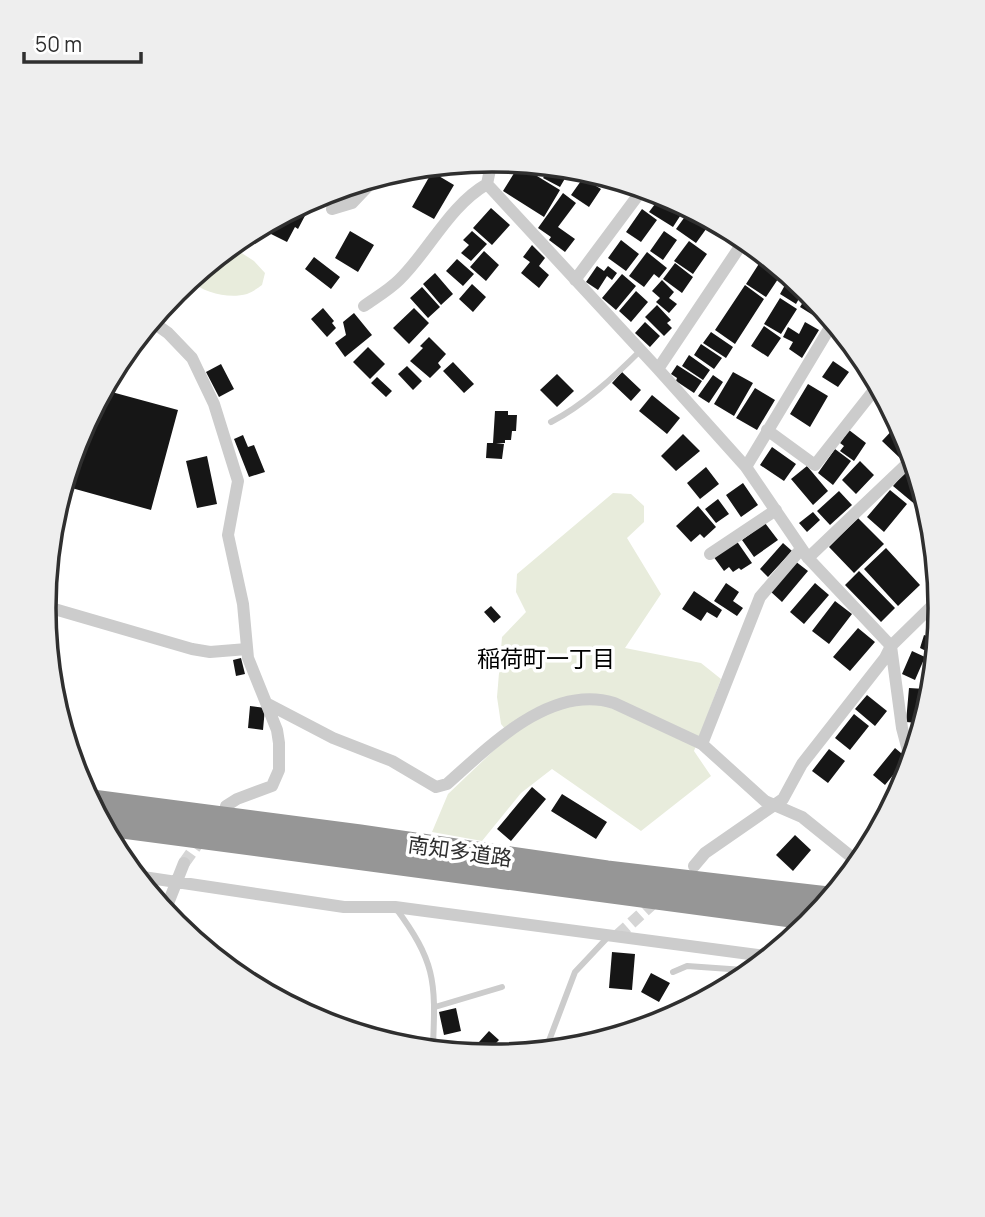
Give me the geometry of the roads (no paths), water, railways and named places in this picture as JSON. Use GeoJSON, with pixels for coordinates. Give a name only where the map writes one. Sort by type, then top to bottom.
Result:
{"type":"FeatureCollection","features":[{"type":"Feature","properties":{"kind":"highway","name":"南知多道路"},"geometry":{"type":"LineString","coordinates":[[101,802],[607,872],[820,897]]}},
{"type":"Feature","properties":{"kind":"highway","name":"南知多道路"},"geometry":{"type":"LineString","coordinates":[[113,826],[801,917]]}},
{"type":"Feature","properties":{"kind":"street"},"geometry":{"type":"LineString","coordinates":[[364,306],[399,280],[451,216],[478,189],[487,184],[490,172]]}},
{"type":"Feature","properties":{"kind":"street"},"geometry":{"type":"LineString","coordinates":[[487,184],[746,467],[804,553],[891,646],[907,746]]}},
{"type":"Feature","properties":{"kind":"street"},"geometry":{"type":"LineString","coordinates":[[332,209],[352,203],[365,191]]}},
{"type":"Feature","properties":{"kind":"street"},"geometry":{"type":"LineString","coordinates":[[575,280],[637,197]]}},
{"type":"Feature","properties":{"kind":"street"},"geometry":{"type":"LineString","coordinates":[[658,369],[739,249]]}},
{"type":"Feature","properties":{"kind":"street"},"geometry":{"type":"LineString","coordinates":[[159,327],[192,358],[214,404],[238,481],[228,535],[243,604],[247,649],[279,743],[277,778],[266,789],[237,799],[226,806]]}},
{"type":"Feature","properties":{"kind":"street"},"geometry":{"type":"LineString","coordinates":[[746,467],[828,330]]}},
{"type":"Feature","properties":{"kind":"street"},"geometry":{"type":"LineString","coordinates":[[767,430],[815,465],[872,392]]}},
{"type":"Feature","properties":{"kind":"street"},"geometry":{"type":"LineString","coordinates":[[702,744],[760,597],[804,553],[905,465]]}},
{"type":"Feature","properties":{"kind":"street"},"geometry":{"type":"LineString","coordinates":[[710,554],[776,510]]}},
{"type":"Feature","properties":{"kind":"street"},"geometry":{"type":"LineString","coordinates":[[694,866],[705,853],[783,799],[802,764],[885,658],[891,646],[929,609]]}},
{"type":"Feature","properties":{"kind":"street"},"geometry":{"type":"LineString","coordinates":[[56,610],[192,649],[210,652],[247,649]]}},
{"type":"Feature","properties":{"kind":"street"},"geometry":{"type":"LineString","coordinates":[[267,703],[333,737],[392,761],[436,787],[447,784],[516,726],[552,707],[583,698],[598,698],[702,744],[765,801],[802,817],[851,857]]}},
{"type":"Feature","properties":{"kind":"street"},"geometry":{"type":"LineString","coordinates":[[169,901],[184,863]]}},
{"type":"Feature","properties":{"kind":"street"},"geometry":{"type":"LineString","coordinates":[[149,878],[344,906],[395,907],[758,955]]}},
{"type":"Feature","properties":{"kind":"lane"},"geometry":{"type":"LineString","coordinates":[[551,422],[569,413],[592,392],[612,379],[641,350]]}},
{"type":"Feature","properties":{"kind":"lane"},"geometry":{"type":"LineString","coordinates":[[395,907],[423,948],[431,969],[435,1007],[433,1041]]}},
{"type":"Feature","properties":{"kind":"lane"},"geometry":{"type":"LineString","coordinates":[[549,1041],[575,972],[611,934]]}},
{"type":"Feature","properties":{"kind":"lane"},"geometry":{"type":"LineString","coordinates":[[673,972],[687,966],[737,970]]}},
{"type":"Feature","properties":{"kind":"lane"},"geometry":{"type":"LineString","coordinates":[[435,1007],[502,987]]}},
{"type":"Feature","properties":{"kind":"tunnel"},"geometry":{"type":"LineString","coordinates":[[184,863],[204,835]]}},
{"type":"Feature","properties":{"kind":"tunnel"},"geometry":{"type":"LineString","coordinates":[[618,935],[659,898]]}},
{"type":"Feature","properties":{"kind":"district","name":"稲荷町一丁目"},"geometry":{"type":"Point","coordinates":[546,658]}}]}
